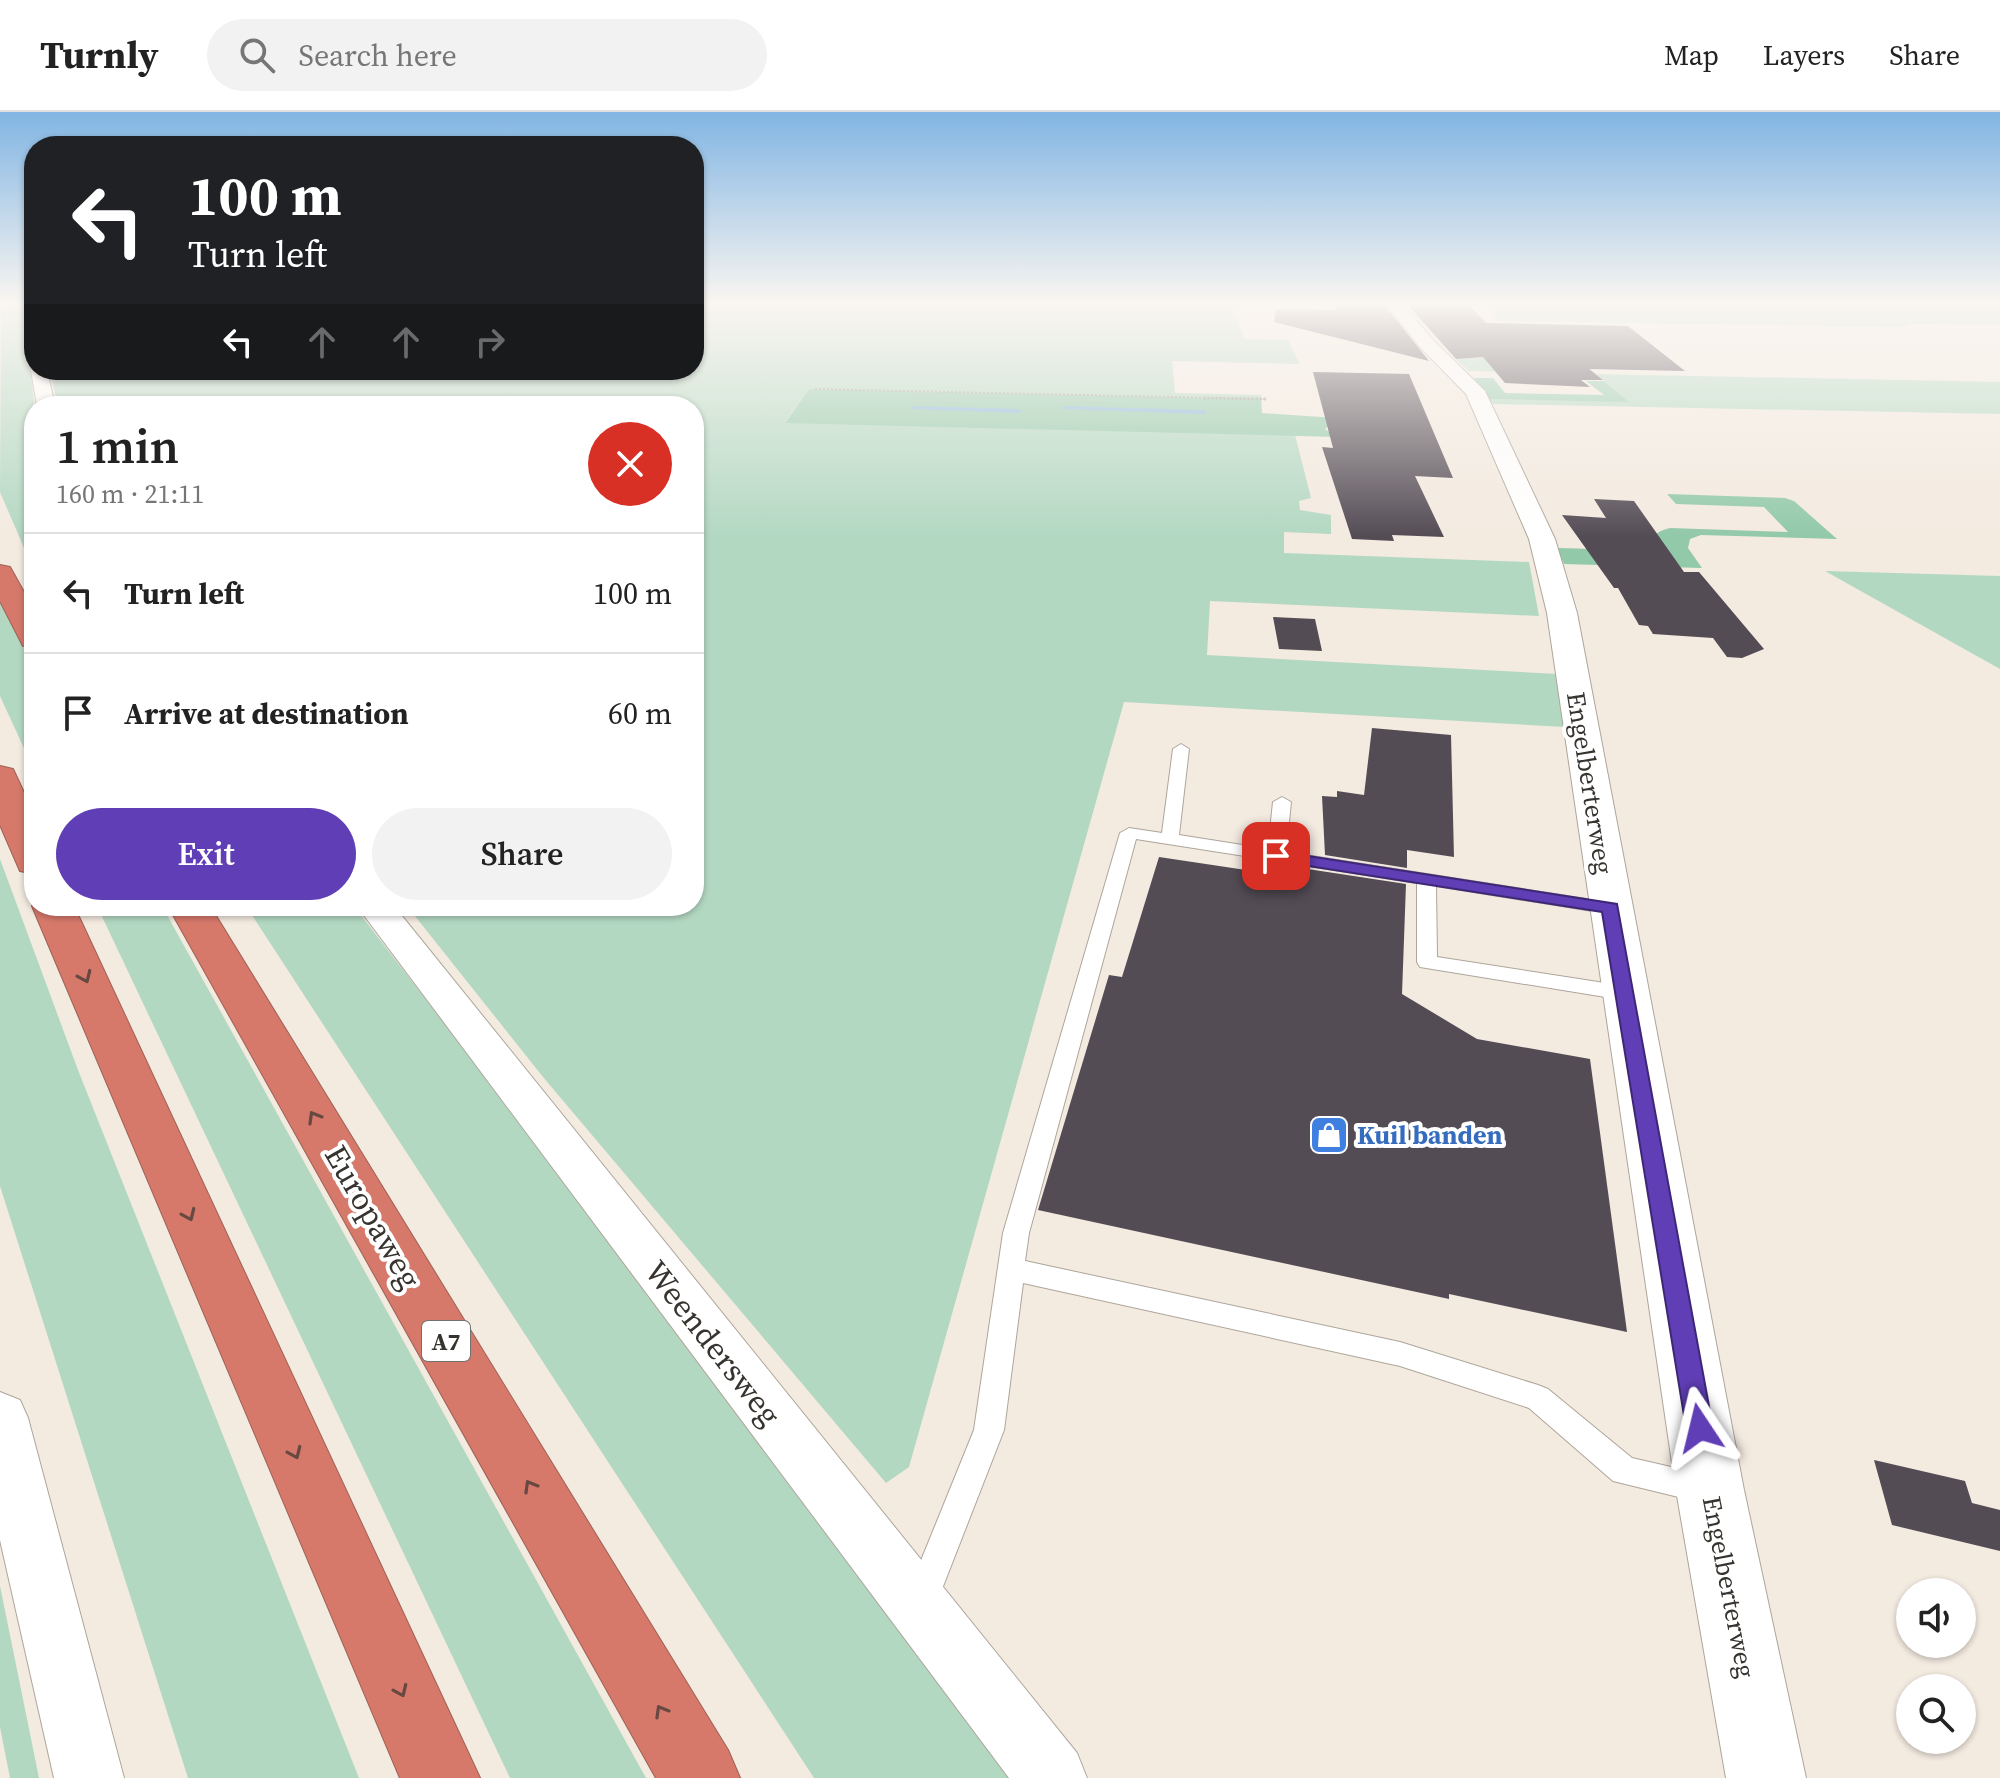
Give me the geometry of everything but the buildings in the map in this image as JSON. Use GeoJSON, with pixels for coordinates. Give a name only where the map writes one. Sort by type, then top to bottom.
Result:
{"type":"FeatureCollection","features":[{"type":"Feature","properties":{"kind":"highway"},"geometry":{"type":"LineString","coordinates":[[0,573],[24,620]]}},
{"type":"Feature","properties":{"kind":"highway"},"geometry":{"type":"LineString","coordinates":[[0,777],[24,837]]}},
{"type":"Feature","properties":{"kind":"highway"},"geometry":{"type":"LineString","coordinates":[[57,916],[440,1778]]}},
{"type":"Feature","properties":{"kind":"highway","name":"Europaweg"},"geometry":{"type":"LineString","coordinates":[[195,916],[700,1778]]}},
{"type":"Feature","properties":{"kind":"street","name":"Engelberterweg"},"geometry":{"type":"LineString","coordinates":[[1466,382],[1475,391],[1542,539],[1562,613],[1710,1490],[1766,1778]]}},
{"type":"Feature","properties":{"kind":"street","name":"Weendersweg"},"geometry":{"type":"LineString","coordinates":[[383,916],[1034,1756]]}},
{"type":"Feature","properties":{"kind":"street"},"geometry":{"type":"LineString","coordinates":[[0,1418],[89,1778]]}},
{"type":"Feature","properties":{"kind":"lane"},"geometry":{"type":"LineString","coordinates":[[1170,840],[1181,749]]}},
{"type":"Feature","properties":{"kind":"lane"},"geometry":{"type":"LineString","coordinates":[[1276,856],[1282,802]]}},
{"type":"Feature","properties":{"kind":"lane"},"geometry":{"type":"LineString","coordinates":[[918,1607],[989,1430],[1016,1233],[1129,833],[1611,908]]}},
{"type":"Feature","properties":{"kind":"lane"},"geometry":{"type":"LineString","coordinates":[[1426,879],[1427,962],[1624,993]]}},
{"type":"Feature","properties":{"kind":"lane"},"geometry":{"type":"LineString","coordinates":[[1011,1269],[1400,1354],[1538,1398],[1624,1471],[1710,1490]]}},
{"type":"Feature","properties":{"kind":"lane"},"geometry":{"type":"LineString","coordinates":[[1034,1756],[1086,1778]]}},
{"type":"Feature","properties":{"kind":"path"},"geometry":{"type":"LineString","coordinates":[[815,389],[1266,399]]}},
{"type":"Feature","properties":{"kind":"green space"},"geometry":{"type":"Polygon","coordinates":[[[1,382],[32,382],[33,396],[24,396],[24,548],[0,492],[1,382]]]}},
{"type":"Feature","properties":{"kind":"green space"},"geometry":{"type":"Polygon","coordinates":[[[53,382],[1174,382],[1175,393],[1261,395],[1261,399],[809,389],[785,422],[1295,435],[1311,498],[1299,501],[1300,510],[1331,515],[1331,534],[1284,532],[1284,553],[1529,562],[1539,616],[1210,601],[1207,655],[1558,674],[1564,727],[1124,702],[909,1467],[886,1483],[543,1077],[415,916],[704,916],[704,396],[56,396],[53,382]]]}},
{"type":"Feature","properties":{"kind":"green space"},"geometry":{"type":"Polygon","coordinates":[[[1477,382],[1496,382],[1505,393],[1604,395],[1587,382],[1605,382],[1629,402],[1489,399],[1477,382]]]}},
{"type":"Feature","properties":{"kind":"green space"},"geometry":{"type":"Polygon","coordinates":[[[1605,382],[2000,382],[2000,414],[1493,404],[1489,399],[1628,401],[1605,382]]]}},
{"type":"Feature","properties":{"kind":"green space"},"geometry":{"type":"Polygon","coordinates":[[[809,389],[1261,399],[1262,413],[1336,418],[1325,429],[1336,437],[785,423],[809,389]]]}},
{"type":"Feature","properties":{"kind":"green space"},"geometry":{"type":"Polygon","coordinates":[[[1667,494],[1785,498],[1794,501],[1837,539],[1701,535],[1690,539],[1688,548],[1702,568],[1564,564],[1557,548],[1627,547],[1670,528],[1788,532],[1764,507],[1676,504],[1667,494]]]}},
{"type":"Feature","properties":{"kind":"green space"},"geometry":{"type":"Polygon","coordinates":[[[1825,571],[2000,576],[2000,669],[1825,571]]]}},
{"type":"Feature","properties":{"kind":"green space"},"geometry":{"type":"Polygon","coordinates":[[[0,603],[24,649],[24,748],[0,696],[0,603]]]}},
{"type":"Feature","properties":{"kind":"green space"},"geometry":{"type":"Polygon","coordinates":[[[0,859],[78,1070],[359,1778],[188,1778],[0,1186],[0,859]]]}},
{"type":"Feature","properties":{"kind":"green space"},"geometry":{"type":"Polygon","coordinates":[[[102,916],[168,916],[646,1778],[510,1778],[102,916]]]}},
{"type":"Feature","properties":{"kind":"green space"},"geometry":{"type":"Polygon","coordinates":[[[253,916],[362,916],[1024,1778],[814,1778],[253,916]]]}},
{"type":"Feature","properties":{"kind":"green space"},"geometry":{"type":"Polygon","coordinates":[[[0,1586],[39,1778],[10,1778],[0,1727],[0,1586]]]}},
{"type":"Feature","properties":{"kind":"waterway"},"geometry":{"type":"LineString","coordinates":[[913,408],[1019,411]]}},
{"type":"Feature","properties":{"kind":"waterway"},"geometry":{"type":"LineString","coordinates":[[1063,408],[1204,412]]}},
{"type":"Feature","properties":{"kind":"place","name":"Kuil banden"},"geometry":{"type":"Point","coordinates":[1329,1135]}},
{"type":"Feature","properties":{"kind":"route"},"geometry":{"type":"LineString","coordinates":[[1276,856],[1611,908],[1700,1428]]}}]}
